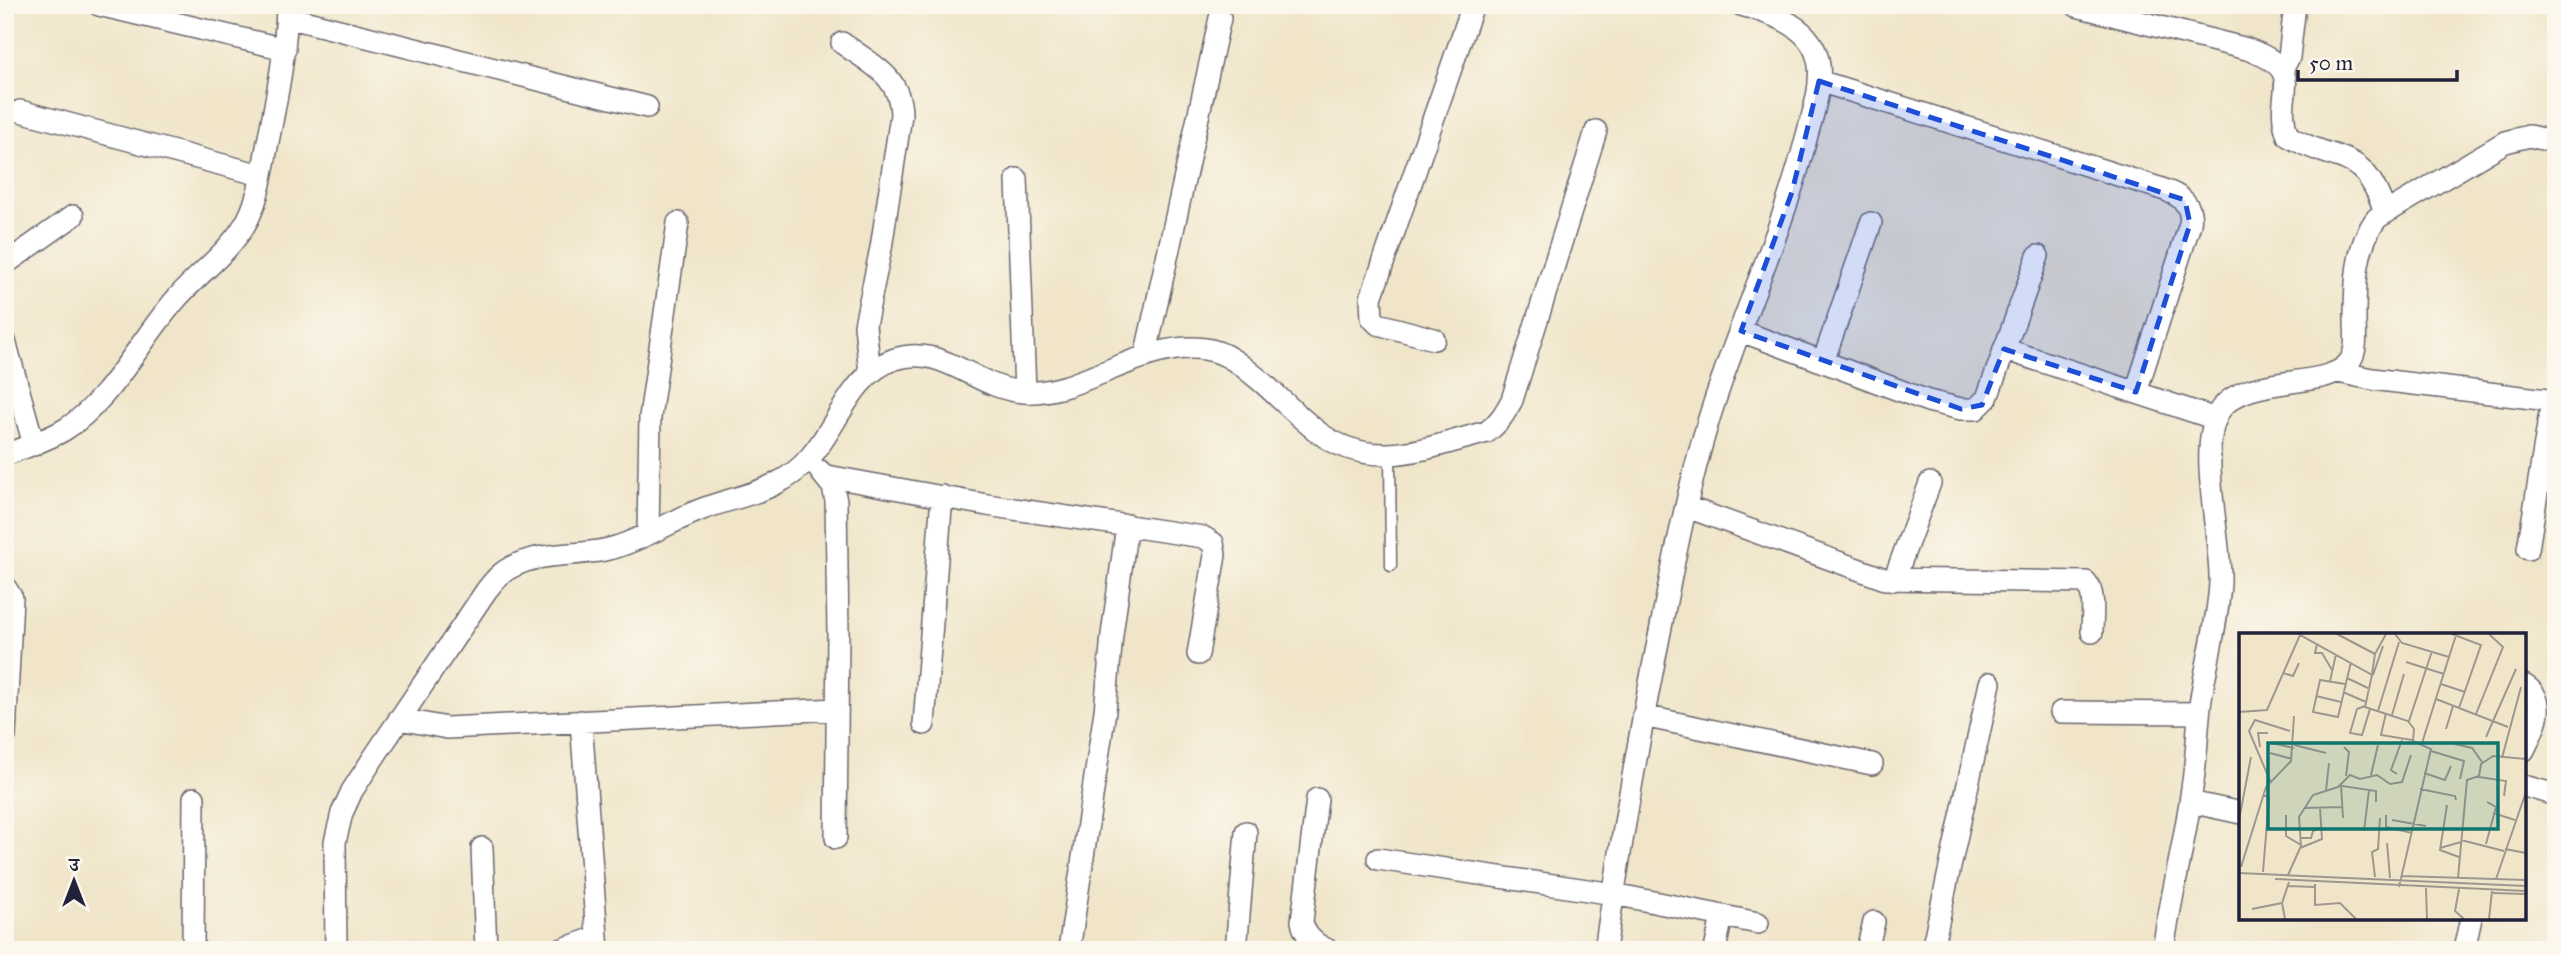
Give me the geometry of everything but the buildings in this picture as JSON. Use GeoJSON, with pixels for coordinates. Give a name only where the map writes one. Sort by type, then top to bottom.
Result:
{"type":"FeatureCollection","features":[{"type":"Feature","properties":{"kind":"street"},"geometry":{"type":"LineString","coordinates":[[99,5],[285,49]]}},
{"type":"Feature","properties":{"kind":"street"},"geometry":{"type":"LineString","coordinates":[[1434,340],[1378,324],[1372,318],[1371,298],[1473,5]]}},
{"type":"Feature","properties":{"kind":"street"},"geometry":{"type":"LineString","coordinates":[[1605,950],[1643,716],[1687,507],[1708,422],[1792,192],[1819,81],[1819,64],[1814,50],[1792,23],[1741,5]]}},
{"type":"Feature","properties":{"kind":"street"},"geometry":{"type":"LineString","coordinates":[[2282,70],[2289,57],[2295,5]]}},
{"type":"Feature","properties":{"kind":"street"},"geometry":{"type":"LineString","coordinates":[[2077,6],[2268,56],[2282,70],[2286,89],[2284,126],[2288,136],[2343,158],[2362,169],[2375,186],[2385,212]]}},
{"type":"Feature","properties":{"kind":"street"},"geometry":{"type":"LineString","coordinates":[[5,455],[65,430],[87,413],[178,296],[229,247],[248,218],[261,175],[285,49],[287,11],[647,107]]}},
{"type":"Feature","properties":{"kind":"street"},"geometry":{"type":"LineString","coordinates":[[1145,356],[1220,18]]}},
{"type":"Feature","properties":{"kind":"street"},"geometry":{"type":"LineString","coordinates":[[842,43],[892,80],[901,100],[881,248],[865,325],[870,374]]}},
{"type":"Feature","properties":{"kind":"street"},"geometry":{"type":"LineString","coordinates":[[1819,81],[2137,181],[2185,200],[2191,216],[2186,238],[2136,392]]}},
{"type":"Feature","properties":{"kind":"street"},"geometry":{"type":"LineString","coordinates":[[20,111],[261,175]]}},
{"type":"Feature","properties":{"kind":"street"},"geometry":{"type":"LineString","coordinates":[[336,950],[334,868],[338,825],[352,791],[486,591],[501,573],[539,558],[618,547],[728,499],[777,483],[806,461],[839,411],[870,374],[880,365],[906,355],[928,355],[992,385],[1025,392],[1049,391],[1145,356],[1194,347],[1225,354],[1319,432],[1340,446],[1356,452],[1390,454],[1487,432],[1506,413],[1548,290],[1596,131]]}},
{"type":"Feature","properties":{"kind":"street"},"geometry":{"type":"LineString","coordinates":[[2339,372],[2352,359],[2354,351],[2356,278],[2367,233],[2377,218],[2505,142],[2529,136],[2556,142]]}},
{"type":"Feature","properties":{"kind":"street"},"geometry":{"type":"LineString","coordinates":[[1017,179],[1025,392]]}},
{"type":"Feature","properties":{"kind":"street"},"geometry":{"type":"LineString","coordinates":[[5,264],[73,216]]}},
{"type":"Feature","properties":{"kind":"street"},"geometry":{"type":"LineString","coordinates":[[648,533],[650,416],[678,223]]}},
{"type":"Feature","properties":{"kind":"street"},"geometry":{"type":"LineString","coordinates":[[1823,362],[1871,223]]}},
{"type":"Feature","properties":{"kind":"street"},"geometry":{"type":"LineString","coordinates":[[1741,331],[1928,401],[1944,406],[1976,409],[1987,398],[2038,256]]}},
{"type":"Feature","properties":{"kind":"street"},"geometry":{"type":"LineString","coordinates":[[5,341],[34,445]]}},
{"type":"Feature","properties":{"kind":"street"},"geometry":{"type":"LineString","coordinates":[[2004,349],[2216,419]]}},
{"type":"Feature","properties":{"kind":"street"},"geometry":{"type":"LineString","coordinates":[[2163,950],[2190,802],[2199,713],[2220,582],[2210,463],[2216,419],[2221,409],[2243,393],[2268,385],[2339,372],[2372,379],[2554,400],[2528,549]]}},
{"type":"Feature","properties":{"kind":"street"},"geometry":{"type":"LineString","coordinates":[[806,461],[827,476],[1203,537],[1213,543],[1215,555],[1198,654]]}},
{"type":"Feature","properties":{"kind":"street"},"geometry":{"type":"LineString","coordinates":[[827,476],[836,501],[836,838]]}},
{"type":"Feature","properties":{"kind":"street"},"geometry":{"type":"LineString","coordinates":[[1894,580],[1930,483]]}},
{"type":"Feature","properties":{"kind":"street"},"geometry":{"type":"LineString","coordinates":[[924,724],[942,496]]}},
{"type":"Feature","properties":{"kind":"street"},"geometry":{"type":"LineString","coordinates":[[1687,507],[1871,576],[1894,580],[2085,582],[2089,585],[2092,596],[2092,632]]}},
{"type":"Feature","properties":{"kind":"street"},"geometry":{"type":"LineString","coordinates":[[1069,950],[1103,724],[1111,635],[1127,525]]}},
{"type":"Feature","properties":{"kind":"street"},"geometry":{"type":"LineString","coordinates":[[5,587],[12,598],[12,607],[5,736]]}},
{"type":"Feature","properties":{"kind":"street"},"geometry":{"type":"LineString","coordinates":[[1933,950],[1990,682]]}},
{"type":"Feature","properties":{"kind":"street"},"geometry":{"type":"LineString","coordinates":[[2526,686],[2536,694],[2539,703],[2538,716],[2526,745]]}},
{"type":"Feature","properties":{"kind":"street"},"geometry":{"type":"LineString","coordinates":[[399,719],[447,728],[837,709]]}},
{"type":"Feature","properties":{"kind":"street"},"geometry":{"type":"LineString","coordinates":[[2061,712],[2199,713]]}},
{"type":"Feature","properties":{"kind":"street"},"geometry":{"type":"LineString","coordinates":[[1643,716],[1872,764]]}},
{"type":"Feature","properties":{"kind":"street"},"geometry":{"type":"LineString","coordinates":[[560,950],[598,943],[581,721]]}},
{"type":"Feature","properties":{"kind":"street"},"geometry":{"type":"LineString","coordinates":[[2526,787],[2556,795]]}},
{"type":"Feature","properties":{"kind":"street"},"geometry":{"type":"LineString","coordinates":[[193,950],[194,798]]}},
{"type":"Feature","properties":{"kind":"street"},"geometry":{"type":"LineString","coordinates":[[1317,799],[1302,920],[1303,929],[1310,939],[1328,950]]}},
{"type":"Feature","properties":{"kind":"street"},"geometry":{"type":"LineString","coordinates":[[2190,802],[2239,813]]}},
{"type":"Feature","properties":{"kind":"street"},"geometry":{"type":"LineString","coordinates":[[1236,950],[1246,832]]}},
{"type":"Feature","properties":{"kind":"street"},"geometry":{"type":"LineString","coordinates":[[482,848],[486,950]]}},
{"type":"Feature","properties":{"kind":"street"},"geometry":{"type":"LineString","coordinates":[[1378,859],[1614,894],[1758,923]]}},
{"type":"Feature","properties":{"kind":"street"},"geometry":{"type":"LineString","coordinates":[[1715,950],[1722,916]]}},
{"type":"Feature","properties":{"kind":"street"},"geometry":{"type":"LineString","coordinates":[[2464,950],[2471,920]]}},
{"type":"Feature","properties":{"kind":"street"},"geometry":{"type":"LineString","coordinates":[[1867,950],[1874,922]]}},
{"type":"Feature","properties":{"kind":"lane"},"geometry":{"type":"LineString","coordinates":[[1390,454],[1391,566]]}},
{"type":"Feature","properties":{"kind":"highlighted area"},"geometry":{"type":"Polygon","coordinates":[[[1819,81],[2185,200],[2190,224],[2136,392],[2004,349],[1982,405],[1961,409],[1741,331],[1792,192],[1819,81]]]}}]}
